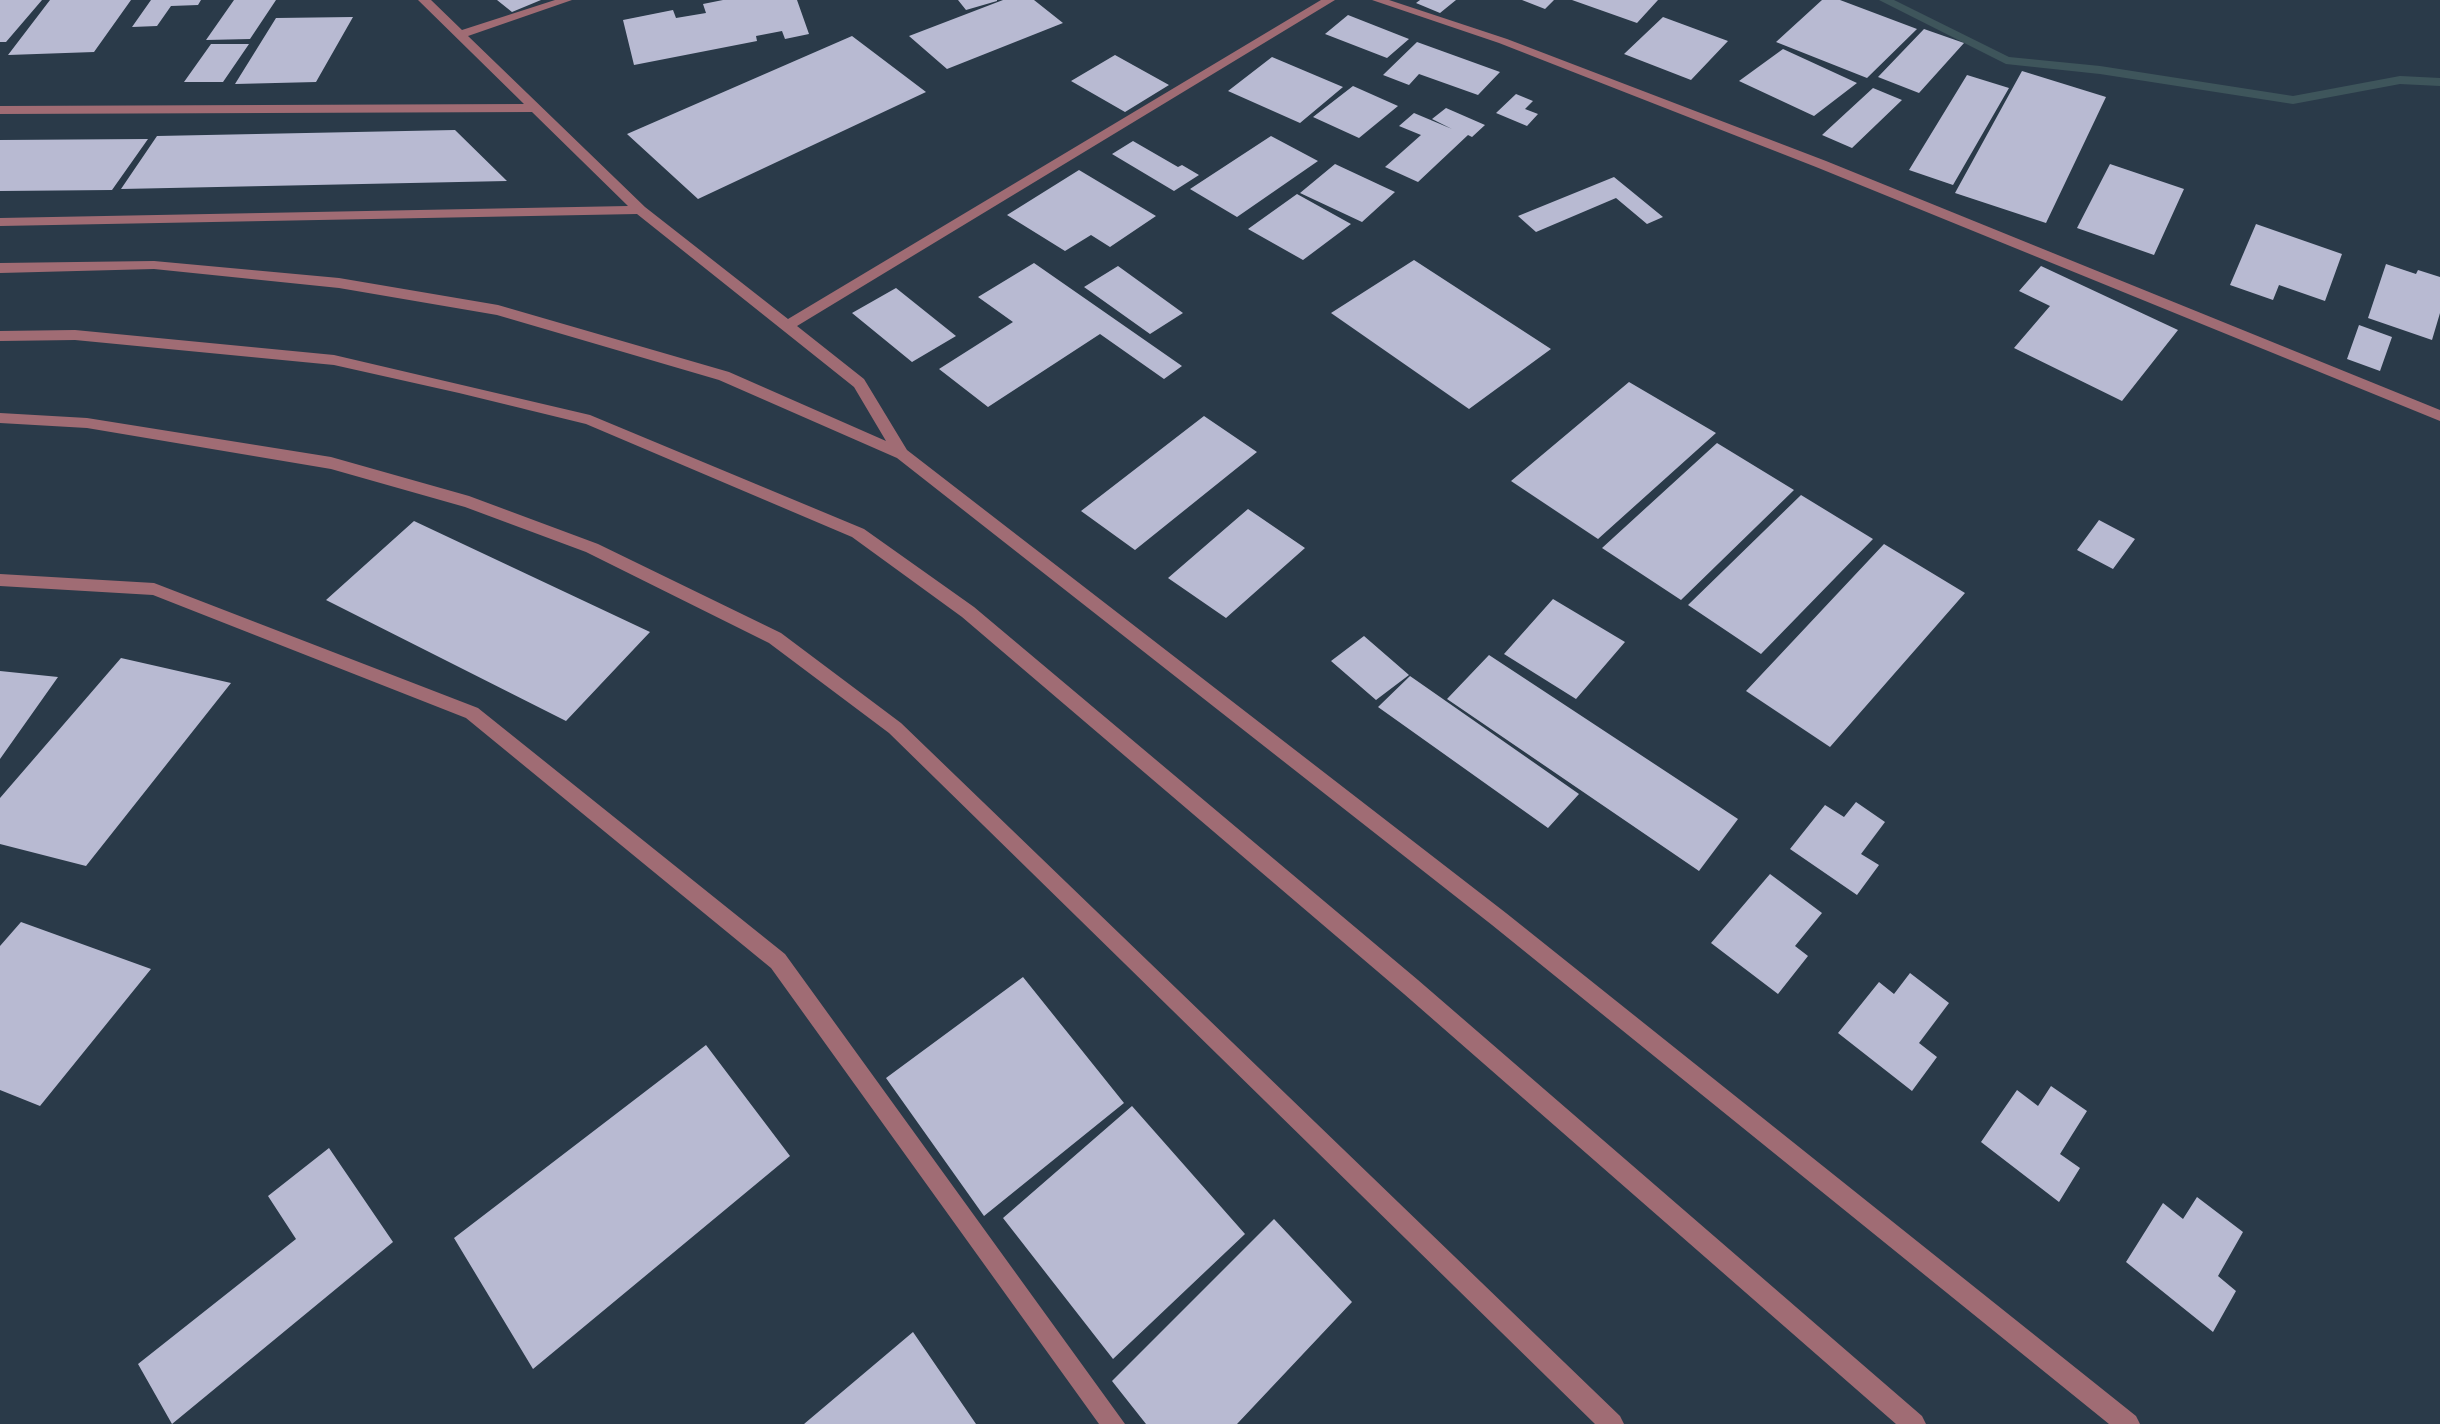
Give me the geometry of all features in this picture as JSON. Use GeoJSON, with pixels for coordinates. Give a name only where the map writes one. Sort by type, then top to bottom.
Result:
{"type":"FeatureCollection","features":[{"type":"Feature","properties":{"kind":"street"},"geometry":{"type":"LineString","coordinates":[[425,0],[640,211],[859,383],[902,454]]}},
{"type":"Feature","properties":{"kind":"street"},"geometry":{"type":"LineString","coordinates":[[459,35],[566,0]]}},
{"type":"Feature","properties":{"kind":"street"},"geometry":{"type":"LineString","coordinates":[[787,326],[1329,0]]}},
{"type":"Feature","properties":{"kind":"street"},"geometry":{"type":"LineString","coordinates":[[1378,0],[1503,41],[1821,164],[2440,416]]}},
{"type":"Feature","properties":{"kind":"street"},"geometry":{"type":"LineString","coordinates":[[0,110],[533,107]]}},
{"type":"Feature","properties":{"kind":"street"},"geometry":{"type":"LineString","coordinates":[[0,222],[640,211]]}},
{"type":"Feature","properties":{"kind":"street"},"geometry":{"type":"LineString","coordinates":[[0,268],[154,265],[339,283],[498,310],[724,376],[902,454],[1499,919],[2128,1424]]}},
{"type":"Feature","properties":{"kind":"street"},"geometry":{"type":"LineString","coordinates":[[0,336],[75,335],[334,360],[458,387],[590,420],[858,533],[968,612],[1400,978],[1914,1424]]}},
{"type":"Feature","properties":{"kind":"street"},"geometry":{"type":"LineString","coordinates":[[0,418],[87,423],[331,463],[468,502],[592,548],[775,638],[895,728],[1612,1424]]}},
{"type":"Feature","properties":{"kind":"street"},"geometry":{"type":"LineString","coordinates":[[0,580],[154,589],[472,713],[778,961],[1112,1424]]}},
{"type":"Feature","properties":{"kind":"building"},"geometry":{"type":"Polygon","coordinates":[[[0,0],[42,0],[6,42],[0,42],[0,0]]]}},
{"type":"Feature","properties":{"kind":"building"},"geometry":{"type":"Polygon","coordinates":[[[50,0],[131,0],[94,52],[8,55],[50,0]]]}},
{"type":"Feature","properties":{"kind":"building"},"geometry":{"type":"Polygon","coordinates":[[[151,0],[201,0],[198,5],[171,6],[157,26],[132,27],[151,0]]]}},
{"type":"Feature","properties":{"kind":"building"},"geometry":{"type":"Polygon","coordinates":[[[234,0],[276,0],[250,39],[206,40],[234,0]]]}},
{"type":"Feature","properties":{"kind":"building"},"geometry":{"type":"Polygon","coordinates":[[[497,0],[541,0],[512,12],[497,0]]]}},
{"type":"Feature","properties":{"kind":"building"},"geometry":{"type":"Polygon","coordinates":[[[723,0],[797,0],[809,34],[785,39],[782,31],[756,36],[757,41],[634,65],[623,20],[673,10],[676,18],[706,13],[703,4],[723,0]]]}},
{"type":"Feature","properties":{"kind":"building"},"geometry":{"type":"Polygon","coordinates":[[[958,0],[997,0],[997,1],[966,10],[958,0]]]}},
{"type":"Feature","properties":{"kind":"building"},"geometry":{"type":"Polygon","coordinates":[[[1003,0],[1034,0],[1063,23],[947,69],[909,36],[1003,0]]]}},
{"type":"Feature","properties":{"kind":"building"},"geometry":{"type":"Polygon","coordinates":[[[1420,0],[1456,0],[1440,13],[1416,3],[1420,0]]]}},
{"type":"Feature","properties":{"kind":"building"},"geometry":{"type":"Polygon","coordinates":[[[1522,0],[1554,0],[1545,9],[1522,0]]]}},
{"type":"Feature","properties":{"kind":"building"},"geometry":{"type":"Polygon","coordinates":[[[1572,0],[1658,0],[1637,23],[1572,0]]]}},
{"type":"Feature","properties":{"kind":"building"},"geometry":{"type":"Polygon","coordinates":[[[1822,0],[1840,0],[1917,29],[1867,78],[1776,42],[1822,0]]]}},
{"type":"Feature","properties":{"kind":"building"},"geometry":{"type":"Polygon","coordinates":[[[1348,15],[1409,39],[1387,58],[1325,34],[1348,15]]]}},
{"type":"Feature","properties":{"kind":"building"},"geometry":{"type":"Polygon","coordinates":[[[353,17],[316,82],[235,84],[276,18],[353,17]]]}},
{"type":"Feature","properties":{"kind":"building"},"geometry":{"type":"Polygon","coordinates":[[[1663,17],[1728,41],[1691,80],[1624,54],[1663,17]]]}},
{"type":"Feature","properties":{"kind":"building"},"geometry":{"type":"Polygon","coordinates":[[[1924,29],[1964,43],[1919,93],[1878,77],[1924,29]]]}},
{"type":"Feature","properties":{"kind":"building"},"geometry":{"type":"Polygon","coordinates":[[[852,36],[926,92],[698,199],[627,134],[852,36]]]}},
{"type":"Feature","properties":{"kind":"building"},"geometry":{"type":"Polygon","coordinates":[[[1417,42],[1500,72],[1478,95],[1419,74],[1409,85],[1383,75],[1417,42]]]}},
{"type":"Feature","properties":{"kind":"building"},"geometry":{"type":"Polygon","coordinates":[[[211,44],[249,44],[223,82],[184,82],[211,44]]]}},
{"type":"Feature","properties":{"kind":"building"},"geometry":{"type":"Polygon","coordinates":[[[1783,49],[1857,83],[1814,116],[1739,81],[1783,49]]]}},
{"type":"Feature","properties":{"kind":"building"},"geometry":{"type":"Polygon","coordinates":[[[1115,55],[1169,85],[1125,112],[1071,81],[1115,55]]]}},
{"type":"Feature","properties":{"kind":"building"},"geometry":{"type":"Polygon","coordinates":[[[1272,57],[1343,87],[1300,123],[1228,91],[1272,57]]]}},
{"type":"Feature","properties":{"kind":"building"},"geometry":{"type":"Polygon","coordinates":[[[2022,71],[2106,97],[2046,223],[1955,193],[2022,71]]]}},
{"type":"Feature","properties":{"kind":"building"},"geometry":{"type":"Polygon","coordinates":[[[1967,75],[2009,88],[1953,185],[1909,170],[1967,75]]]}},
{"type":"Feature","properties":{"kind":"building"},"geometry":{"type":"Polygon","coordinates":[[[1353,86],[1398,106],[1359,138],[1313,117],[1353,86]]]}},
{"type":"Feature","properties":{"kind":"building"},"geometry":{"type":"Polygon","coordinates":[[[1873,88],[1902,100],[1852,148],[1822,135],[1873,88]]]}},
{"type":"Feature","properties":{"kind":"building"},"geometry":{"type":"Polygon","coordinates":[[[1516,94],[1533,101],[1525,109],[1538,114],[1527,126],[1496,113],[1516,94]]]}},
{"type":"Feature","properties":{"kind":"building"},"geometry":{"type":"Polygon","coordinates":[[[1446,108],[1485,125],[1472,137],[1468,135],[1418,182],[1385,167],[1421,135],[1399,126],[1414,113],[1452,129],[1432,119],[1446,108]]]}},
{"type":"Feature","properties":{"kind":"building"},"geometry":{"type":"Polygon","coordinates":[[[455,130],[507,181],[121,189],[157,136],[455,130]]]}},
{"type":"Feature","properties":{"kind":"building"},"geometry":{"type":"Polygon","coordinates":[[[1271,136],[1318,161],[1237,217],[1190,189],[1271,136]]]}},
{"type":"Feature","properties":{"kind":"building"},"geometry":{"type":"Polygon","coordinates":[[[148,139],[112,190],[0,191],[0,140],[148,139]]]}},
{"type":"Feature","properties":{"kind":"building"},"geometry":{"type":"Polygon","coordinates":[[[1133,141],[1178,167],[1182,165],[1199,175],[1174,191],[1112,154],[1133,141]]]}},
{"type":"Feature","properties":{"kind":"building"},"geometry":{"type":"Polygon","coordinates":[[[1335,164],[1395,192],[1362,222],[1300,193],[1335,164]]]}},
{"type":"Feature","properties":{"kind":"building"},"geometry":{"type":"Polygon","coordinates":[[[2110,164],[2184,189],[2154,255],[2077,228],[2110,164]]]}},
{"type":"Feature","properties":{"kind":"building"},"geometry":{"type":"Polygon","coordinates":[[[1079,170],[1156,216],[1110,247],[1091,235],[1065,251],[1007,215],[1079,170]]]}},
{"type":"Feature","properties":{"kind":"building"},"geometry":{"type":"Polygon","coordinates":[[[1614,177],[1663,217],[1647,224],[1616,198],[1536,232],[1518,216],[1614,177]]]}},
{"type":"Feature","properties":{"kind":"building"},"geometry":{"type":"Polygon","coordinates":[[[1297,194],[1351,224],[1303,260],[1248,229],[1297,194]]]}},
{"type":"Feature","properties":{"kind":"building"},"geometry":{"type":"Polygon","coordinates":[[[2256,224],[2342,254],[2325,301],[2279,285],[2273,300],[2230,285],[2256,224]]]}},
{"type":"Feature","properties":{"kind":"building"},"geometry":{"type":"Polygon","coordinates":[[[1414,260],[1551,349],[1469,409],[1331,313],[1414,260]]]}},
{"type":"Feature","properties":{"kind":"building"},"geometry":{"type":"Polygon","coordinates":[[[1034,263],[1182,366],[1164,379],[1100,334],[988,407],[939,369],[1013,322],[978,297],[1034,263]]]}},
{"type":"Feature","properties":{"kind":"building"},"geometry":{"type":"Polygon","coordinates":[[[2386,264],[2416,274],[2418,270],[2440,277],[2440,313],[2432,340],[2368,318],[2386,264]]]}},
{"type":"Feature","properties":{"kind":"building"},"geometry":{"type":"Polygon","coordinates":[[[1118,266],[1183,313],[1150,334],[1084,287],[1118,266]]]}},
{"type":"Feature","properties":{"kind":"building"},"geometry":{"type":"Polygon","coordinates":[[[2041,266],[2178,330],[2122,401],[2014,348],[2050,306],[2019,291],[2041,266]]]}},
{"type":"Feature","properties":{"kind":"building"},"geometry":{"type":"Polygon","coordinates":[[[896,288],[956,336],[912,362],[852,313],[896,288]]]}},
{"type":"Feature","properties":{"kind":"building"},"geometry":{"type":"Polygon","coordinates":[[[2359,325],[2392,337],[2380,371],[2347,359],[2359,325]]]}},
{"type":"Feature","properties":{"kind":"building"},"geometry":{"type":"Polygon","coordinates":[[[1629,382],[1716,433],[1598,539],[1511,481],[1629,382]]]}},
{"type":"Feature","properties":{"kind":"building"},"geometry":{"type":"Polygon","coordinates":[[[1204,416],[1257,452],[1135,550],[1081,511],[1204,416]]]}},
{"type":"Feature","properties":{"kind":"building"},"geometry":{"type":"Polygon","coordinates":[[[1717,443],[1794,490],[1681,600],[1602,548],[1717,443]]]}},
{"type":"Feature","properties":{"kind":"building"},"geometry":{"type":"Polygon","coordinates":[[[1801,495],[1873,539],[1761,654],[1688,605],[1801,495]]]}},
{"type":"Feature","properties":{"kind":"building"},"geometry":{"type":"Polygon","coordinates":[[[1248,509],[1305,548],[1226,618],[1168,578],[1248,509]]]}},
{"type":"Feature","properties":{"kind":"building"},"geometry":{"type":"Polygon","coordinates":[[[2099,520],[2135,539],[2113,569],[2077,550],[2099,520]]]}},
{"type":"Feature","properties":{"kind":"building"},"geometry":{"type":"Polygon","coordinates":[[[414,521],[650,632],[566,721],[326,600],[414,521]]]}},
{"type":"Feature","properties":{"kind":"building"},"geometry":{"type":"Polygon","coordinates":[[[1884,544],[1965,593],[1830,747],[1746,691],[1884,544]]]}},
{"type":"Feature","properties":{"kind":"building"},"geometry":{"type":"Polygon","coordinates":[[[1553,599],[1625,642],[1576,699],[1504,654],[1553,599]]]}},
{"type":"Feature","properties":{"kind":"building"},"geometry":{"type":"Polygon","coordinates":[[[1364,636],[1409,675],[1376,700],[1331,661],[1364,636]]]}},
{"type":"Feature","properties":{"kind":"building"},"geometry":{"type":"Polygon","coordinates":[[[1489,655],[1738,819],[1699,871],[1447,699],[1489,655]]]}},
{"type":"Feature","properties":{"kind":"building"},"geometry":{"type":"Polygon","coordinates":[[[121,658],[231,683],[86,866],[0,844],[0,798],[121,658]]]}},
{"type":"Feature","properties":{"kind":"building"},"geometry":{"type":"Polygon","coordinates":[[[0,671],[58,677],[0,759],[0,671]]]}},
{"type":"Feature","properties":{"kind":"building"},"geometry":{"type":"Polygon","coordinates":[[[1410,676],[1579,794],[1548,828],[1378,707],[1410,676]]]}},
{"type":"Feature","properties":{"kind":"building"},"geometry":{"type":"Polygon","coordinates":[[[1856,802],[1885,822],[1861,854],[1879,865],[1857,895],[1790,849],[1825,805],[1844,817],[1856,802]]]}},
{"type":"Feature","properties":{"kind":"building"},"geometry":{"type":"Polygon","coordinates":[[[1770,874],[1822,913],[1795,946],[1808,956],[1778,994],[1711,943],[1770,874]]]}},
{"type":"Feature","properties":{"kind":"building"},"geometry":{"type":"Polygon","coordinates":[[[21,922],[151,969],[40,1106],[0,1090],[0,946],[21,922]]]}},
{"type":"Feature","properties":{"kind":"building"},"geometry":{"type":"Polygon","coordinates":[[[1910,973],[1949,1003],[1919,1043],[1937,1057],[1912,1091],[1838,1033],[1879,982],[1894,994],[1910,973]]]}},
{"type":"Feature","properties":{"kind":"building"},"geometry":{"type":"Polygon","coordinates":[[[1023,977],[1124,1103],[984,1216],[886,1078],[1023,977]]]}},
{"type":"Feature","properties":{"kind":"building"},"geometry":{"type":"Polygon","coordinates":[[[706,1045],[790,1156],[533,1369],[454,1238],[706,1045]]]}},
{"type":"Feature","properties":{"kind":"building"},"geometry":{"type":"Polygon","coordinates":[[[2051,1086],[2087,1111],[2060,1154],[2080,1168],[2059,1202],[1981,1142],[2017,1090],[2038,1106],[2051,1086]]]}},
{"type":"Feature","properties":{"kind":"building"},"geometry":{"type":"Polygon","coordinates":[[[1132,1106],[1245,1234],[1113,1359],[1003,1218],[1132,1106]]]}},
{"type":"Feature","properties":{"kind":"building"},"geometry":{"type":"Polygon","coordinates":[[[329,1148],[393,1242],[172,1424],[138,1364],[296,1239],[268,1196],[329,1148]]]}},
{"type":"Feature","properties":{"kind":"building"},"geometry":{"type":"Polygon","coordinates":[[[2197,1197],[2243,1232],[2218,1276],[2236,1291],[2213,1332],[2126,1262],[2163,1203],[2183,1219],[2197,1197]]]}},
{"type":"Feature","properties":{"kind":"building"},"geometry":{"type":"Polygon","coordinates":[[[1274,1219],[1352,1302],[1237,1424],[1146,1424],[1112,1381],[1274,1219]]]}},
{"type":"Feature","properties":{"kind":"building"},"geometry":{"type":"Polygon","coordinates":[[[913,1332],[976,1424],[804,1424],[913,1332]]]}},
{"type":"Feature","properties":{"kind":"waterway"},"geometry":{"type":"LineString","coordinates":[[1885,0],[2006,60],[2100,70],[2293,100],[2400,80],[2440,82]]}}]}
